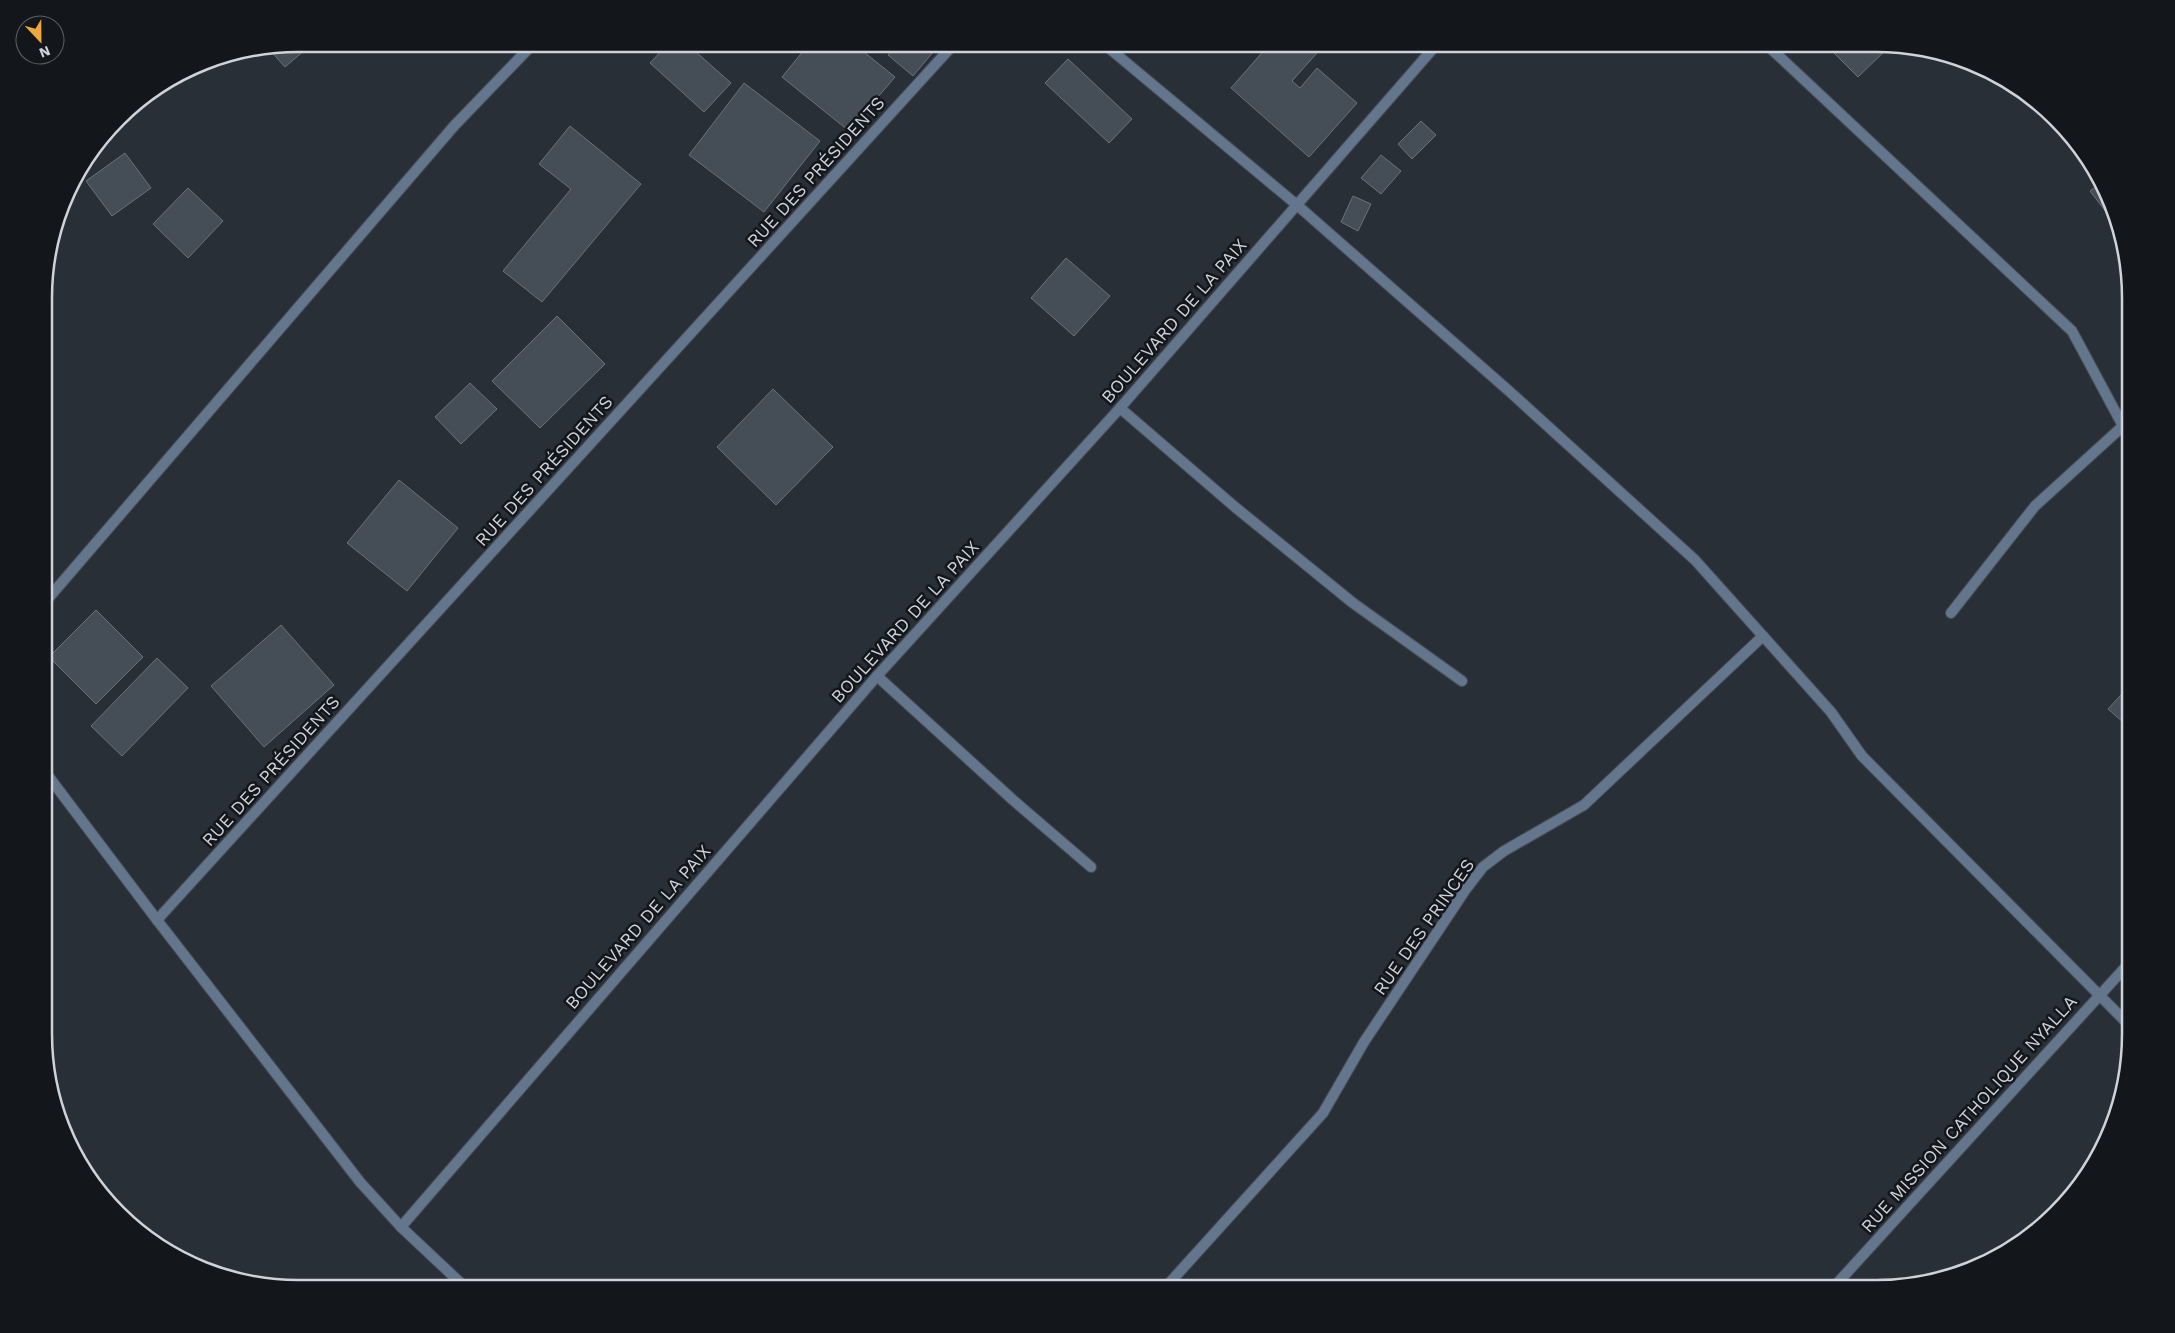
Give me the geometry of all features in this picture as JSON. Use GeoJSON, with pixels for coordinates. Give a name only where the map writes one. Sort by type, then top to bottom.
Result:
{"type":"FeatureCollection","features":[{"type":"Feature","properties":{"kind":"street"},"geometry":{"type":"LineString","coordinates":[[52,594],[454,126],[525,52]]}},
{"type":"Feature","properties":{"kind":"street","name":"RUE DES PRÉSIDENTS"},"geometry":{"type":"LineString","coordinates":[[157,920],[947,52]]}},
{"type":"Feature","properties":{"kind":"street"},"geometry":{"type":"LineString","coordinates":[[1114,52],[1297,205],[1509,391],[1688,554],[1831,712],[1862,756],[2122,1018]]}},
{"type":"Feature","properties":{"kind":"street","name":"BOULEVARD DE LA PAIX"},"geometry":{"type":"LineString","coordinates":[[401,1227],[877,676],[1120,408],[1430,52]]}},
{"type":"Feature","properties":{"kind":"street"},"geometry":{"type":"LineString","coordinates":[[1775,52],[2072,331],[2122,424]]}},
{"type":"Feature","properties":{"kind":"street"},"geometry":{"type":"LineString","coordinates":[[1120,408],[1235,507],[1353,603],[1462,681]]}},
{"type":"Feature","properties":{"kind":"street"},"geometry":{"type":"LineString","coordinates":[[1951,613],[2035,506],[2122,427]]}},
{"type":"Feature","properties":{"kind":"street","name":"RUE DES PRINCES"},"geometry":{"type":"LineString","coordinates":[[1172,1280],[1323,1113],[1364,1042],[1466,889],[1483,867],[1504,852],[1584,805],[1763,636]]}},
{"type":"Feature","properties":{"kind":"street"},"geometry":{"type":"LineString","coordinates":[[877,676],[1013,800],[1091,867]]}},
{"type":"Feature","properties":{"kind":"street"},"geometry":{"type":"LineString","coordinates":[[52,781],[360,1182],[401,1227],[457,1280]]}},
{"type":"Feature","properties":{"kind":"street","name":"RUE MISSION CATHOLIQUE NYALLA"},"geometry":{"type":"LineString","coordinates":[[1840,1280],[2122,971]]}},
{"type":"Feature","properties":{"kind":"building"},"geometry":{"type":"Polygon","coordinates":[[[303,52],[285,67],[274,54],[303,52]]]}},
{"type":"Feature","properties":{"kind":"building"},"geometry":{"type":"Polygon","coordinates":[[[660,52],[696,52],[731,83],[704,112],[650,63],[660,52]]]}},
{"type":"Feature","properties":{"kind":"building"},"geometry":{"type":"Polygon","coordinates":[[[802,52],[864,52],[895,77],[849,131],[782,77],[802,52]]]}},
{"type":"Feature","properties":{"kind":"building"},"geometry":{"type":"Polygon","coordinates":[[[890,52],[933,52],[913,76],[888,55],[890,52]]]}},
{"type":"Feature","properties":{"kind":"building"},"geometry":{"type":"Polygon","coordinates":[[[1263,52],[1318,52],[1292,81],[1300,88],[1317,68],[1357,103],[1309,157],[1231,88],[1263,52]]]}},
{"type":"Feature","properties":{"kind":"building"},"geometry":{"type":"Polygon","coordinates":[[[1833,52],[1883,52],[1858,77],[1833,52]]]}},
{"type":"Feature","properties":{"kind":"building"},"geometry":{"type":"Polygon","coordinates":[[[1068,59],[1132,119],[1109,143],[1045,83],[1068,59]]]}},
{"type":"Feature","properties":{"kind":"building"},"geometry":{"type":"Polygon","coordinates":[[[744,83],[820,141],[764,212],[689,155],[744,83]]]}},
{"type":"Feature","properties":{"kind":"building"},"geometry":{"type":"Polygon","coordinates":[[[1421,121],[1436,135],[1412,159],[1398,144],[1421,121]]]}},
{"type":"Feature","properties":{"kind":"building"},"geometry":{"type":"Polygon","coordinates":[[[570,126],[641,184],[542,302],[503,271],[571,189],[539,164],[570,126]]]}},
{"type":"Feature","properties":{"kind":"building"},"geometry":{"type":"Polygon","coordinates":[[[125,153],[151,188],[112,216],[86,181],[125,153]]]}},
{"type":"Feature","properties":{"kind":"building"},"geometry":{"type":"Polygon","coordinates":[[[1381,155],[1401,171],[1381,194],[1361,178],[1381,155]]]}},
{"type":"Feature","properties":{"kind":"building"},"geometry":{"type":"Polygon","coordinates":[[[2096,187],[2107,213],[2090,191],[2096,187]]]}},
{"type":"Feature","properties":{"kind":"building"},"geometry":{"type":"Polygon","coordinates":[[[188,188],[223,221],[188,258],[153,224],[188,188]]]}},
{"type":"Feature","properties":{"kind":"building"},"geometry":{"type":"Polygon","coordinates":[[[1353,196],[1371,204],[1358,231],[1341,222],[1353,196]]]}},
{"type":"Feature","properties":{"kind":"building"},"geometry":{"type":"Polygon","coordinates":[[[1066,258],[1110,296],[1074,336],[1031,298],[1066,258]]]}},
{"type":"Feature","properties":{"kind":"building"},"geometry":{"type":"Polygon","coordinates":[[[557,316],[605,364],[540,428],[492,381],[557,316]]]}},
{"type":"Feature","properties":{"kind":"building"},"geometry":{"type":"Polygon","coordinates":[[[470,383],[497,409],[461,444],[435,417],[470,383]]]}},
{"type":"Feature","properties":{"kind":"building"},"geometry":{"type":"Polygon","coordinates":[[[773,389],[833,447],[776,505],[717,447],[773,389]]]}},
{"type":"Feature","properties":{"kind":"building"},"geometry":{"type":"Polygon","coordinates":[[[399,480],[458,528],[407,591],[347,543],[399,480]]]}},
{"type":"Feature","properties":{"kind":"building"},"geometry":{"type":"Polygon","coordinates":[[[96,610],[143,657],[96,704],[52,660],[52,654],[96,610]]]}},
{"type":"Feature","properties":{"kind":"building"},"geometry":{"type":"Polygon","coordinates":[[[281,625],[334,685],[264,747],[211,686],[281,625]]]}},
{"type":"Feature","properties":{"kind":"building"},"geometry":{"type":"Polygon","coordinates":[[[157,658],[188,688],[122,756],[91,726],[157,658]]]}},
{"type":"Feature","properties":{"kind":"building"},"geometry":{"type":"Polygon","coordinates":[[[2122,694],[2122,721],[2108,709],[2122,694]]]}}]}
